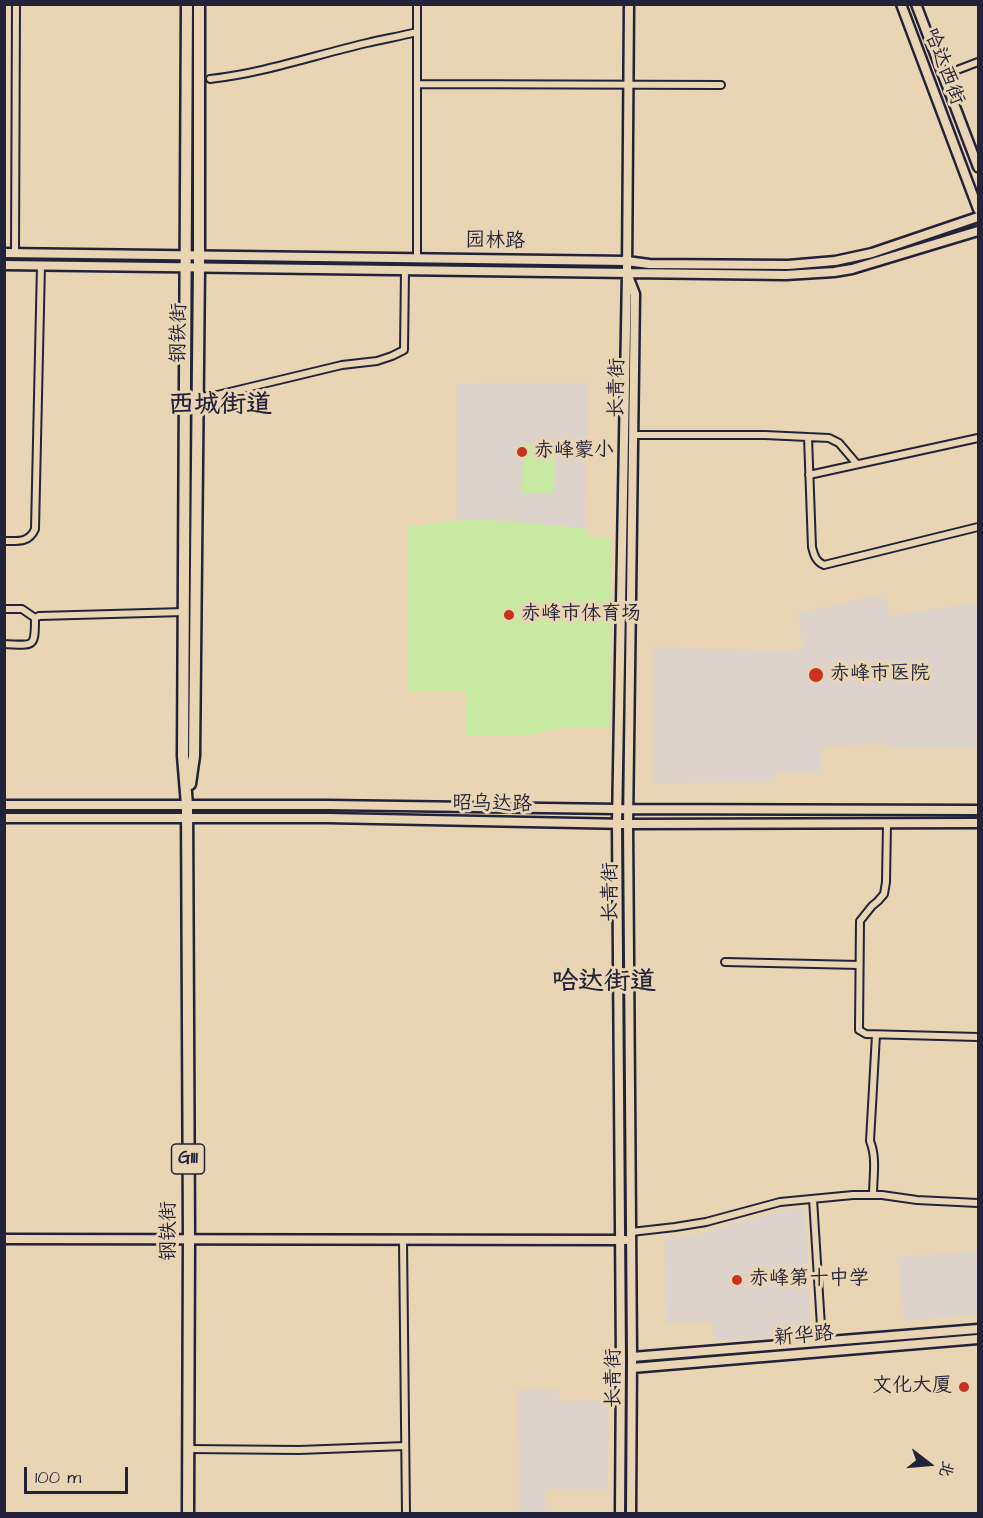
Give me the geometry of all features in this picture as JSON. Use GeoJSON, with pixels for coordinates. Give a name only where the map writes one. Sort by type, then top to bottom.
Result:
{"type":"FeatureCollection","features":[{"type":"Feature","properties":{"kind":"highway","name":"钢铁街"},"geometry":{"type":"LineString","coordinates":[[187,4],[183,756],[187,805],[188,1514]]}},
{"type":"Feature","properties":{"kind":"highway","name":"钢铁街"},"geometry":{"type":"LineString","coordinates":[[187,805],[194,756],[199,4]]}},
{"type":"Feature","properties":{"kind":"main road","name":"长青街"},"geometry":{"type":"LineString","coordinates":[[620,1514],[617,810],[627,273],[629,4]]}},
{"type":"Feature","properties":{"kind":"main road","name":"哈达西街"},"geometry":{"type":"LineString","coordinates":[[901,4],[978,209]]}},
{"type":"Feature","properties":{"kind":"main road","name":"哈达西街"},"geometry":{"type":"LineString","coordinates":[[916,4],[978,167]]}},
{"type":"Feature","properties":{"kind":"main road","name":"园林路"},"geometry":{"type":"LineString","coordinates":[[4,253],[417,257],[627,261],[649,264],[788,265],[835,261],[872,253],[978,217]]}},
{"type":"Feature","properties":{"kind":"main road","name":"园林路"},"geometry":{"type":"LineString","coordinates":[[4,265],[786,275],[834,272],[874,264],[978,231]]}},
{"type":"Feature","properties":{"kind":"main road","name":"长青街"},"geometry":{"type":"LineString","coordinates":[[627,273],[635,294],[628,810],[631,1514]]}},
{"type":"Feature","properties":{"kind":"main road","name":"昭乌达路"},"geometry":{"type":"LineString","coordinates":[[4,805],[327,805],[617,810],[978,810]]}},
{"type":"Feature","properties":{"kind":"main road","name":"昭乌达路"},"geometry":{"type":"LineString","coordinates":[[4,818],[327,818],[617,824],[978,823]]}},
{"type":"Feature","properties":{"kind":"main road"},"geometry":{"type":"LineString","coordinates":[[4,1239],[620,1240],[631,1236]]}},
{"type":"Feature","properties":{"kind":"main road","name":"新华路"},"geometry":{"type":"LineString","coordinates":[[632,1357],[978,1329]]}},
{"type":"Feature","properties":{"kind":"main road","name":"新华路"},"geometry":{"type":"LineString","coordinates":[[632,1368],[978,1339]]}},
{"type":"Feature","properties":{"kind":"street"},"geometry":{"type":"LineString","coordinates":[[15,253],[16,4]]}},
{"type":"Feature","properties":{"kind":"street"},"geometry":{"type":"LineString","coordinates":[[417,4],[417,257]]}},
{"type":"Feature","properties":{"kind":"street"},"geometry":{"type":"LineString","coordinates":[[210,79],[267,70],[417,32]]}},
{"type":"Feature","properties":{"kind":"street"},"geometry":{"type":"LineString","coordinates":[[944,75],[978,62]]}},
{"type":"Feature","properties":{"kind":"street"},"geometry":{"type":"LineString","coordinates":[[417,84],[721,85]]}},
{"type":"Feature","properties":{"kind":"street"},"geometry":{"type":"LineString","coordinates":[[4,541],[23,541],[32,536],[34,529],[41,265]]}},
{"type":"Feature","properties":{"kind":"street"},"geometry":{"type":"LineString","coordinates":[[198,397],[217,395],[342,365],[377,360],[404,350],[405,270]]}},
{"type":"Feature","properties":{"kind":"street"},"geometry":{"type":"LineString","coordinates":[[634,435],[765,435],[829,438],[839,442],[856,463],[860,464]]}},
{"type":"Feature","properties":{"kind":"street"},"geometry":{"type":"LineString","coordinates":[[808,437],[812,547],[819,563],[824,565],[978,527]]}},
{"type":"Feature","properties":{"kind":"street"},"geometry":{"type":"LineString","coordinates":[[809,475],[978,438]]}},
{"type":"Feature","properties":{"kind":"street"},"geometry":{"type":"LineString","coordinates":[[4,609],[22,609],[35,618]]}},
{"type":"Feature","properties":{"kind":"street"},"geometry":{"type":"LineString","coordinates":[[35,618],[39,616],[184,612]]}},
{"type":"Feature","properties":{"kind":"street"},"geometry":{"type":"LineString","coordinates":[[4,644],[32,643],[35,639],[35,618]]}},
{"type":"Feature","properties":{"kind":"street"},"geometry":{"type":"LineString","coordinates":[[886,823],[884,894],[860,921],[859,1030],[866,1034],[876,1035],[978,1037]]}},
{"type":"Feature","properties":{"kind":"street"},"geometry":{"type":"LineString","coordinates":[[725,962],[859,965]]}},
{"type":"Feature","properties":{"kind":"street"},"geometry":{"type":"LineString","coordinates":[[873,1195],[874,1156],[870,1142],[876,1035]]}},
{"type":"Feature","properties":{"kind":"street"},"geometry":{"type":"LineString","coordinates":[[631,1236],[706,1222],[780,1202],[853,1195],[978,1203]]}},
{"type":"Feature","properties":{"kind":"street"},"geometry":{"type":"LineString","coordinates":[[813,1199],[822,1342]]}},
{"type":"Feature","properties":{"kind":"street"},"geometry":{"type":"LineString","coordinates":[[403,1240],[406,1514]]}},
{"type":"Feature","properties":{"kind":"street"},"geometry":{"type":"LineString","coordinates":[[188,1449],[299,1450],[405,1446]]}},
{"type":"Feature","properties":{"kind":"shaded area","name":"赤峰蒙小"},"geometry":{"type":"Polygon","coordinates":[[[588,383],[585,528],[476,519],[457,520],[457,384],[588,383]]]}},
{"type":"Feature","properties":{"kind":"shaded area","name":"赤峰市医院"},"geometry":{"type":"Polygon","coordinates":[[[885,594],[890,616],[978,602],[976,747],[898,749],[880,744],[822,747],[822,774],[774,774],[774,782],[653,783],[654,647],[786,651],[799,649],[803,644],[797,613],[885,594]]]}},
{"type":"Feature","properties":{"kind":"shaded area","name":"赤峰第十中学"},"geometry":{"type":"Polygon","coordinates":[[[805,1208],[811,1329],[804,1336],[714,1341],[712,1322],[666,1323],[665,1238],[694,1235],[783,1210],[805,1208]]]}},
{"type":"Feature","properties":{"kind":"shaded area"},"geometry":{"type":"Polygon","coordinates":[[[978,1251],[978,1314],[904,1321],[897,1257],[978,1251]]]}},
{"type":"Feature","properties":{"kind":"shaded area"},"geometry":{"type":"Polygon","coordinates":[[[558,1389],[559,1401],[607,1400],[608,1489],[545,1490],[545,1511],[519,1511],[518,1390],[558,1389]]]}},
{"type":"Feature","properties":{"kind":"green space"},"geometry":{"type":"Polygon","coordinates":[[[523,443],[555,444],[554,493],[522,493],[523,443]]]}},
{"type":"Feature","properties":{"kind":"green space","name":"赤峰市体育场"},"geometry":{"type":"Polygon","coordinates":[[[476,519],[585,528],[588,536],[612,539],[609,727],[569,727],[529,735],[465,735],[465,691],[407,691],[408,526],[476,519]]]}},
{"type":"Feature","properties":{"kind":"place","name":"赤峰蒙小"},"geometry":{"type":"Point","coordinates":[522,452]}},
{"type":"Feature","properties":{"kind":"place","name":"赤峰市体育场"},"geometry":{"type":"Point","coordinates":[509,615]}},
{"type":"Feature","properties":{"kind":"place","name":"赤峰市医院"},"geometry":{"type":"Point","coordinates":[816,675]}},
{"type":"Feature","properties":{"kind":"place","name":"赤峰第十中学"},"geometry":{"type":"Point","coordinates":[737,1280]}},
{"type":"Feature","properties":{"kind":"place","name":"文化大厦"},"geometry":{"type":"Point","coordinates":[964,1387]}},
{"type":"Feature","properties":{"kind":"district","name":"西城街道"},"geometry":{"type":"Point","coordinates":[220,407]}},
{"type":"Feature","properties":{"kind":"district","name":"哈达街道"},"geometry":{"type":"Point","coordinates":[604,984]}}]}
